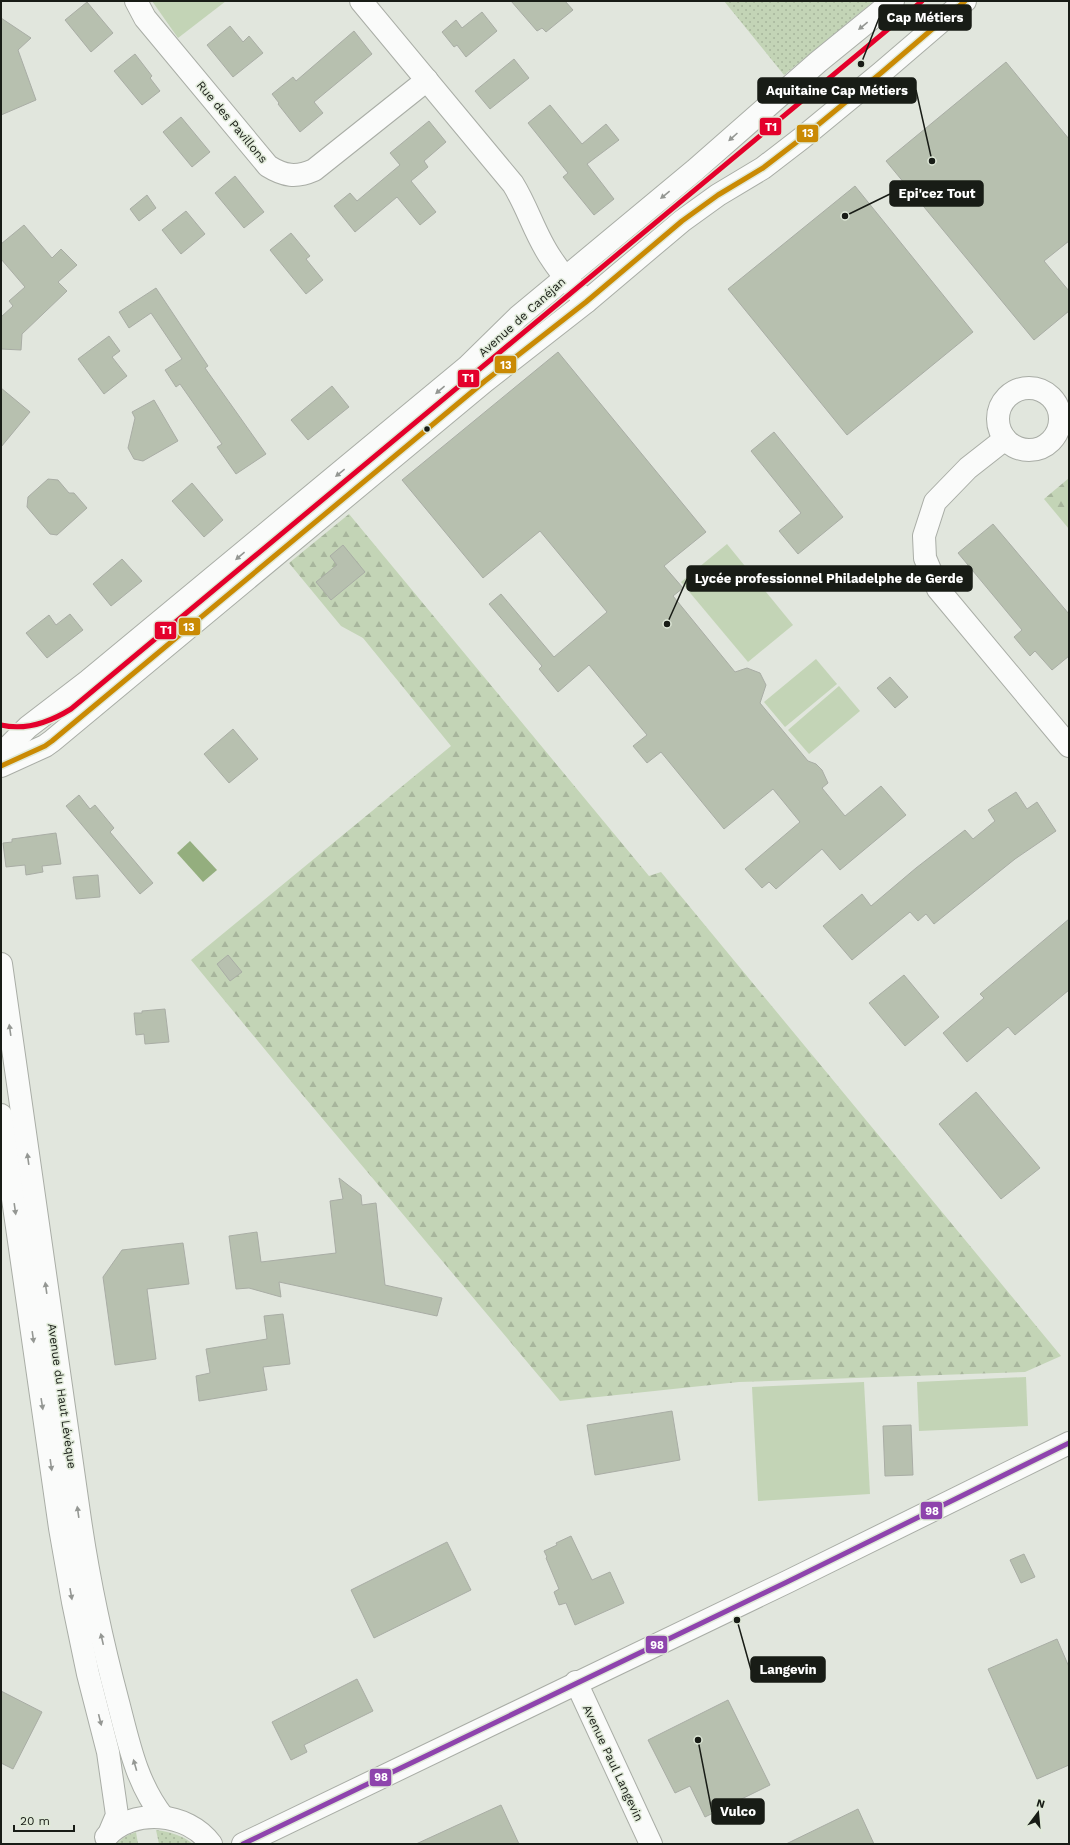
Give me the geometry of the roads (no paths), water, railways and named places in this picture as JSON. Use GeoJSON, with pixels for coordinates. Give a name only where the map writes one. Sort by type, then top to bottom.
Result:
{"type":"FeatureCollection","features":[{"type":"Feature","properties":{"kind":"street","name":"Rue des Pavillons"},"geometry":{"type":"LineString","coordinates":[[136,1],[145,18],[268,166],[278,172],[291,175],[303,175],[314,170],[427,80]]}},
{"type":"Feature","properties":{"kind":"street"},"geometry":{"type":"LineString","coordinates":[[361,1],[513,184],[524,200],[547,252],[565,278],[586,302]]}},
{"type":"Feature","properties":{"kind":"street","name":"Avenue de Canéjan"},"geometry":{"type":"LineString","coordinates":[[1,754],[28,727],[88,681],[462,372],[518,317],[695,170],[818,62],[893,1]]}},
{"type":"Feature","properties":{"kind":"street","name":"Avenue de Canéjan"},"geometry":{"type":"LineString","coordinates":[[1,766],[45,746],[52,741],[485,380],[586,302],[682,221],[718,194],[763,168],[802,138],[882,73],[965,1]]}},
{"type":"Feature","properties":{"kind":"street"},"geometry":{"type":"LineString","coordinates":[[1005,439],[968,468],[935,502],[924,536],[925,558],[938,589],[1069,746]]}},
{"type":"Feature","properties":{"kind":"street","name":"Avenue du Haut Lévèque"},"geometry":{"type":"LineString","coordinates":[[1,964],[78,1513],[93,1601],[104,1651],[138,1775],[150,1801],[163,1817]]}},
{"type":"Feature","properties":{"kind":"street","name":"Avenue du Haut Lévèque"},"geometry":{"type":"LineString","coordinates":[[1,1115],[60,1528],[73,1602],[108,1752],[117,1815],[104,1839]]}},
{"type":"Feature","properties":{"kind":"street"},"geometry":{"type":"LineString","coordinates":[[244,1844],[576,1682],[787,1582],[1069,1443]]}},
{"type":"Feature","properties":{"kind":"street","name":"Avenue Paul Langevin"},"geometry":{"type":"LineString","coordinates":[[576,1682],[651,1844]]}},
{"type":"Feature","properties":{"kind":"street"},"geometry":{"type":"LineString","coordinates":[[104,1839],[123,1824],[137,1819],[163,1817],[186,1824],[205,1837],[211,1844]]}},
{"type":"Feature","properties":{"kind":"place","name":"Cap Métiers"},"geometry":{"type":"Point","coordinates":[861,64]}},
{"type":"Feature","properties":{"kind":"place","name":"Aquitaine Cap Métiers"},"geometry":{"type":"Point","coordinates":[932,161]}},
{"type":"Feature","properties":{"kind":"place","name":"Epi'cez Tout"},"geometry":{"type":"Point","coordinates":[845,216]}},
{"type":"Feature","properties":{"kind":"place","name":"Lycée professionnel Philadelphe de Gerde"},"geometry":{"type":"Point","coordinates":[667,624]}},
{"type":"Feature","properties":{"kind":"place","name":"Langevin"},"geometry":{"type":"Point","coordinates":[737,1620]}},
{"type":"Feature","properties":{"kind":"place","name":"Vulco"},"geometry":{"type":"Point","coordinates":[698,1740]}}]}
